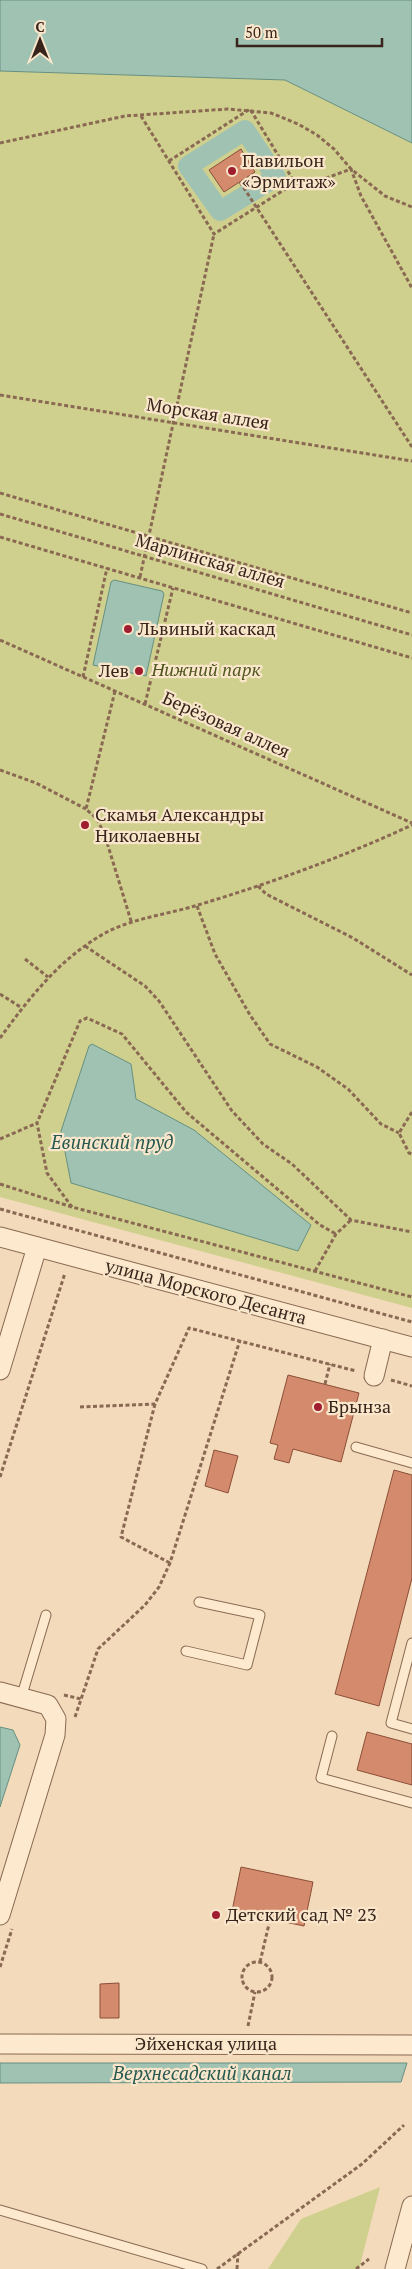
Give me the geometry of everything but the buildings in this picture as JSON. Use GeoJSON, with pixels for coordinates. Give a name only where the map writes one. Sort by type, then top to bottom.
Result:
{"type":"FeatureCollection","features":[{"type":"Feature","properties":{"kind":"street","name":"улица Морского Десанта"},"geometry":{"type":"LineString","coordinates":[[0,1237],[412,1347]]}},
{"type":"Feature","properties":{"kind":"street"},"geometry":{"type":"LineString","coordinates":[[0,1370],[37,1247]]}},
{"type":"Feature","properties":{"kind":"street"},"geometry":{"type":"LineString","coordinates":[[374,1376],[383,1339]]}},
{"type":"Feature","properties":{"kind":"street"},"geometry":{"type":"LineString","coordinates":[[0,1692],[48,1705],[56,1719],[55,1735],[0,1915]]}},
{"type":"Feature","properties":{"kind":"street","name":"Эйхенская улица"},"geometry":{"type":"LineString","coordinates":[[0,2044],[412,2045]]}},
{"type":"Feature","properties":{"kind":"street"},"geometry":{"type":"LineString","coordinates":[[395,2269],[412,2206]]}},
{"type":"Feature","properties":{"kind":"lane"},"geometry":{"type":"LineString","coordinates":[[356,1446],[412,1463]]}},
{"type":"Feature","properties":{"kind":"lane"},"geometry":{"type":"LineString","coordinates":[[186,1651],[247,1665],[260,1615],[199,1602]]}},
{"type":"Feature","properties":{"kind":"lane"},"geometry":{"type":"LineString","coordinates":[[22,1698],[46,1615]]}},
{"type":"Feature","properties":{"kind":"lane"},"geometry":{"type":"LineString","coordinates":[[412,1643],[391,1723],[412,1728]]}},
{"type":"Feature","properties":{"kind":"lane"},"geometry":{"type":"LineString","coordinates":[[332,1736],[321,1778],[412,1803]]}},
{"type":"Feature","properties":{"kind":"lane"},"geometry":{"type":"LineString","coordinates":[[0,2210],[202,2269]]}},
{"type":"Feature","properties":{"kind":"path"},"geometry":{"type":"LineString","coordinates":[[169,161],[250,109]]}},
{"type":"Feature","properties":{"kind":"path"},"geometry":{"type":"LineString","coordinates":[[250,109],[295,183]]}},
{"type":"Feature","properties":{"kind":"path"},"geometry":{"type":"LineString","coordinates":[[0,144],[104,120],[250,109],[271,112],[298,124],[334,149],[351,169],[385,196],[412,207]]}},
{"type":"Feature","properties":{"kind":"path"},"geometry":{"type":"LineString","coordinates":[[141,116],[214,234]]}},
{"type":"Feature","properties":{"kind":"path"},"geometry":{"type":"LineString","coordinates":[[140,577],[214,234],[255,205],[295,183],[307,185],[351,169]]}},
{"type":"Feature","properties":{"kind":"path"},"geometry":{"type":"LineString","coordinates":[[351,169],[361,196],[412,288]]}},
{"type":"Feature","properties":{"kind":"path"},"geometry":{"type":"LineString","coordinates":[[240,182],[412,447]]}},
{"type":"Feature","properties":{"kind":"path","name":"Морская аллея"},"geometry":{"type":"LineString","coordinates":[[0,396],[412,461]]}},
{"type":"Feature","properties":{"kind":"path"},"geometry":{"type":"LineString","coordinates":[[0,492],[412,612]]}},
{"type":"Feature","properties":{"kind":"path","name":"Марлинская аллея"},"geometry":{"type":"LineString","coordinates":[[0,514],[412,635]]}},
{"type":"Feature","properties":{"kind":"path"},"geometry":{"type":"LineString","coordinates":[[0,537],[412,658]]}},
{"type":"Feature","properties":{"kind":"path"},"geometry":{"type":"LineString","coordinates":[[83,677],[107,568]]}},
{"type":"Feature","properties":{"kind":"path"},"geometry":{"type":"LineString","coordinates":[[145,704],[172,588]]}},
{"type":"Feature","properties":{"kind":"path","name":"Берёзовая аллея"},"geometry":{"type":"LineString","coordinates":[[0,640],[412,824]]}},
{"type":"Feature","properties":{"kind":"path"},"geometry":{"type":"LineString","coordinates":[[86,809],[115,691]]}},
{"type":"Feature","properties":{"kind":"path"},"geometry":{"type":"LineString","coordinates":[[0,770],[36,783],[86,809],[97,819],[132,924]]}},
{"type":"Feature","properties":{"kind":"path"},"geometry":{"type":"LineString","coordinates":[[0,1038],[48,977],[85,946],[109,931],[197,906],[258,886],[365,847],[412,824]]}},
{"type":"Feature","properties":{"kind":"path"},"geometry":{"type":"LineString","coordinates":[[258,886],[266,894],[353,938],[412,975]]}},
{"type":"Feature","properties":{"kind":"path"},"geometry":{"type":"LineString","coordinates":[[197,906],[215,954],[250,1015],[270,1044],[316,1067],[348,1089],[381,1124],[399,1133],[409,1153],[412,1154]]}},
{"type":"Feature","properties":{"kind":"path"},"geometry":{"type":"LineString","coordinates":[[85,946],[145,986],[159,1001],[237,1117],[263,1144],[292,1164],[351,1220],[412,1232]]}},
{"type":"Feature","properties":{"kind":"path"},"geometry":{"type":"LineString","coordinates":[[25,959],[48,977]]}},
{"type":"Feature","properties":{"kind":"path"},"geometry":{"type":"LineString","coordinates":[[0,994],[22,1008]]}},
{"type":"Feature","properties":{"kind":"path"},"geometry":{"type":"LineString","coordinates":[[72,1208],[47,1173],[37,1123],[80,1021],[87,1018],[122,1034],[198,1124],[320,1225],[336,1234]]}},
{"type":"Feature","properties":{"kind":"path"},"geometry":{"type":"LineString","coordinates":[[399,1133],[412,1112]]}},
{"type":"Feature","properties":{"kind":"path"},"geometry":{"type":"LineString","coordinates":[[0,1139],[37,1123]]}},
{"type":"Feature","properties":{"kind":"path"},"geometry":{"type":"LineString","coordinates":[[0,1184],[72,1208],[412,1297]]}},
{"type":"Feature","properties":{"kind":"path"},"geometry":{"type":"LineString","coordinates":[[0,1209],[412,1322]]}},
{"type":"Feature","properties":{"kind":"path"},"geometry":{"type":"LineString","coordinates":[[315,1271],[336,1234],[351,1220]]}},
{"type":"Feature","properties":{"kind":"path"},"geometry":{"type":"LineString","coordinates":[[0,1477],[70,1256]]}},
{"type":"Feature","properties":{"kind":"path"},"geometry":{"type":"LineString","coordinates":[[170,1562],[121,1537],[155,1404],[189,1328],[412,1386]]}},
{"type":"Feature","properties":{"kind":"path"},"geometry":{"type":"LineString","coordinates":[[81,1700],[98,1649],[145,1605],[159,1587],[170,1562],[240,1340]]}},
{"type":"Feature","properties":{"kind":"path"},"geometry":{"type":"LineString","coordinates":[[325,1384],[330,1364]]}},
{"type":"Feature","properties":{"kind":"path"},"geometry":{"type":"LineString","coordinates":[[80,1407],[155,1404]]}},
{"type":"Feature","properties":{"kind":"path"},"geometry":{"type":"LineString","coordinates":[[260,1962],[269,1924]]}},
{"type":"Feature","properties":{"kind":"path"},"geometry":{"type":"LineString","coordinates":[[260,1962],[270,1968],[273,1980],[266,1990],[255,1992],[245,1986],[242,1974],[248,1964],[260,1962]]}},
{"type":"Feature","properties":{"kind":"path"},"geometry":{"type":"LineString","coordinates":[[247,2031],[255,1992]]}},
{"type":"Feature","properties":{"kind":"path"},"geometry":{"type":"LineString","coordinates":[[217,2269],[362,2164],[404,2126]]}},
{"type":"Feature","properties":{"kind":"path"},"geometry":{"type":"LineString","coordinates":[[237,2269],[238,2253]]}},
{"type":"Feature","properties":{"kind":"path"},"geometry":{"type":"LineString","coordinates":[[356,2269],[369,2258]]}},
{"type":"Feature","properties":{"kind":"green space","name":"Нижний парк"},"geometry":{"type":"Polygon","coordinates":[[[0,71],[285,80],[412,143],[412,1308],[0,1197],[0,71]]]}},
{"type":"Feature","properties":{"kind":"green space"},"geometry":{"type":"Polygon","coordinates":[[[380,2187],[359,2269],[268,2269],[301,2219],[380,2187]]]}},
{"type":"Feature","properties":{"kind":"water"},"geometry":{"type":"Polygon","coordinates":[[[0,0],[412,0],[412,143],[285,80],[0,71],[0,0]]]}},
{"type":"Feature","properties":{"kind":"water","name":"Львиный каскад"},"geometry":{"type":"Polygon","coordinates":[[[114,580],[162,591],[164,594],[146,676],[93,665],[111,582],[114,580]]]}},
{"type":"Feature","properties":{"kind":"water","name":"Евинский пруд"},"geometry":{"type":"Polygon","coordinates":[[[92,1044],[131,1064],[136,1099],[194,1130],[311,1225],[298,1251],[71,1183],[61,1131],[89,1046],[92,1044]]]}},
{"type":"Feature","properties":{"kind":"water"},"geometry":{"type":"Polygon","coordinates":[[[0,1727],[13,1730],[20,1745],[0,1807],[0,1727]]]}},
{"type":"Feature","properties":{"kind":"water","name":"Верхнесадский канал"},"geometry":{"type":"Polygon","coordinates":[[[0,2063],[407,2063],[401,2082],[0,2083],[0,2063]]]}},
{"type":"Feature","properties":{"kind":"waterway"},"geometry":{"type":"LineString","coordinates":[[245,130],[276,177],[220,211],[188,166],[245,130]]}},
{"type":"Feature","properties":{"kind":"place","name":"Павильон «Эрмитаж»"},"geometry":{"type":"Point","coordinates":[232,171]}},
{"type":"Feature","properties":{"kind":"place","name":"Львиный каскад"},"geometry":{"type":"Point","coordinates":[128,629]}},
{"type":"Feature","properties":{"kind":"place","name":"Лев"},"geometry":{"type":"Point","coordinates":[139,671]}},
{"type":"Feature","properties":{"kind":"place","name":"Скамья Александры Николаевны"},"geometry":{"type":"Point","coordinates":[85,825]}},
{"type":"Feature","properties":{"kind":"place","name":"Брынза"},"geometry":{"type":"Point","coordinates":[318,1407]}},
{"type":"Feature","properties":{"kind":"place","name":"Детский сад № 23"},"geometry":{"type":"Point","coordinates":[216,1915]}}]}
